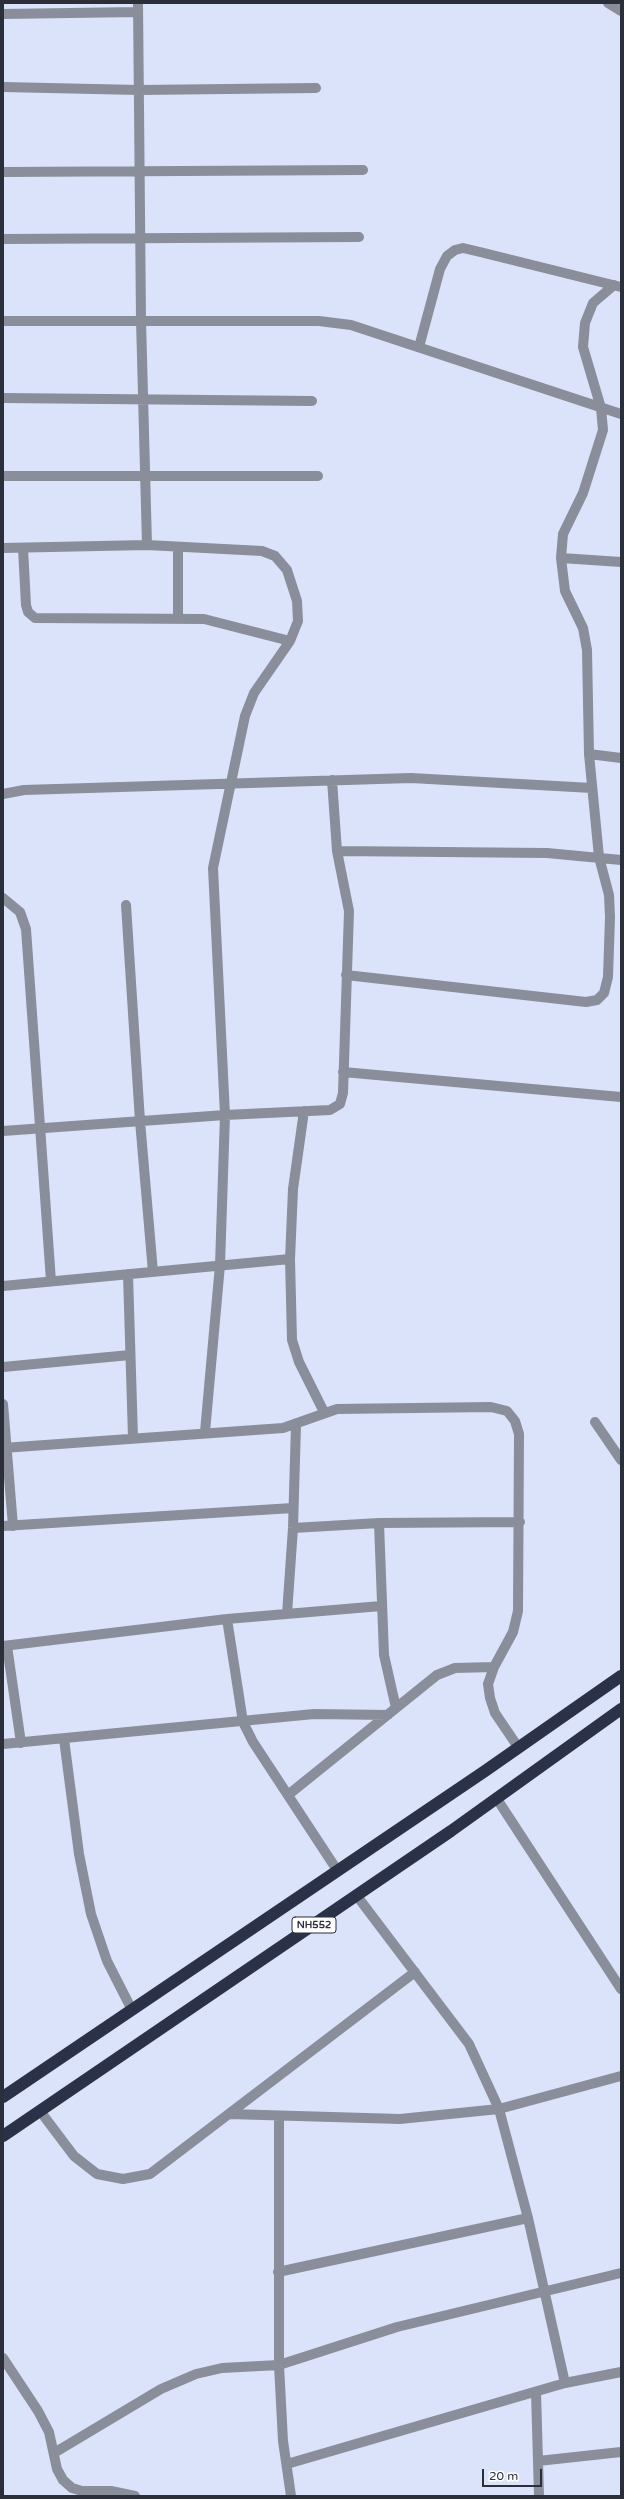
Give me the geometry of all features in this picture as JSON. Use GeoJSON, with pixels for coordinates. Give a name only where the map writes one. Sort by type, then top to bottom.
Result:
{"type":"FeatureCollection","features":[{"type":"Feature","properties":{"kind":"highway","name":"NH552"},"geometry":{"type":"LineString","coordinates":[[3,2097],[131,2008],[337,1870],[621,1676]]}},
{"type":"Feature","properties":{"kind":"highway","name":"NH552"},"geometry":{"type":"LineString","coordinates":[[3,2136],[357,1896],[497,1799],[621,1709]]}},
{"type":"Feature","properties":{"kind":"street"},"geometry":{"type":"LineString","coordinates":[[608,3],[621,11]]}},
{"type":"Feature","properties":{"kind":"street"},"geometry":{"type":"LineString","coordinates":[[3,14],[138,8],[141,320],[147,545]]}},
{"type":"Feature","properties":{"kind":"street"},"geometry":{"type":"LineString","coordinates":[[3,87],[139,90],[316,88]]}},
{"type":"Feature","properties":{"kind":"street"},"geometry":{"type":"LineString","coordinates":[[3,172],[363,170]]}},
{"type":"Feature","properties":{"kind":"street"},"geometry":{"type":"LineString","coordinates":[[3,239],[140,240],[359,237]]}},
{"type":"Feature","properties":{"kind":"street"},"geometry":{"type":"LineString","coordinates":[[419,347],[440,269],[447,256],[455,250],[464,248],[617,286]]}},
{"type":"Feature","properties":{"kind":"street"},"geometry":{"type":"LineString","coordinates":[[346,975],[586,1002],[597,1000],[604,993],[608,977],[610,917],[609,895],[599,857],[592,788],[589,754],[587,650],[583,628],[565,591],[561,558],[563,534],[583,493],[603,430],[601,408],[583,347],[584,323],[594,303],[617,286]]}},
{"type":"Feature","properties":{"kind":"street"},"geometry":{"type":"LineString","coordinates":[[3,320],[326,322],[351,325],[621,414]]}},
{"type":"Feature","properties":{"kind":"street"},"geometry":{"type":"LineString","coordinates":[[3,398],[143,401],[312,401]]}},
{"type":"Feature","properties":{"kind":"street"},"geometry":{"type":"LineString","coordinates":[[3,476],[318,476]]}},
{"type":"Feature","properties":{"kind":"street"},"geometry":{"type":"LineString","coordinates":[[3,548],[147,545],[262,551],[275,556],[286,570],[297,601],[298,621],[290,640],[254,693],[245,716],[233,782],[218,838],[213,868],[225,1115],[220,1265],[205,1432]]}},
{"type":"Feature","properties":{"kind":"street"},"geometry":{"type":"LineString","coordinates":[[178,547],[178,619]]}},
{"type":"Feature","properties":{"kind":"street"},"geometry":{"type":"LineString","coordinates":[[24,548],[26,605],[28,612],[35,618],[217,620],[256,633],[290,640]]}},
{"type":"Feature","properties":{"kind":"street"},"geometry":{"type":"LineString","coordinates":[[561,558],[621,562]]}},
{"type":"Feature","properties":{"kind":"street"},"geometry":{"type":"LineString","coordinates":[[589,754],[621,758]]}},
{"type":"Feature","properties":{"kind":"street"},"geometry":{"type":"LineString","coordinates":[[3,794],[24,790],[233,782],[410,778],[592,788]]}},
{"type":"Feature","properties":{"kind":"street"},"geometry":{"type":"LineString","coordinates":[[3,1131],[225,1115],[330,1110],[340,1104],[343,1093],[349,911],[337,851],[332,780]]}},
{"type":"Feature","properties":{"kind":"street"},"geometry":{"type":"LineString","coordinates":[[337,851],[547,854],[599,857],[621,860]]}},
{"type":"Feature","properties":{"kind":"street"},"geometry":{"type":"LineString","coordinates":[[3,898],[20,912],[26,929],[51,1281]]}},
{"type":"Feature","properties":{"kind":"street"},"geometry":{"type":"LineString","coordinates":[[126,905],[140,1121],[153,1272]]}},
{"type":"Feature","properties":{"kind":"street"},"geometry":{"type":"LineString","coordinates":[[343,1072],[621,1097]]}},
{"type":"Feature","properties":{"kind":"street"},"geometry":{"type":"LineString","coordinates":[[304,1111],[293,1189],[290,1259],[292,1340],[299,1362],[324,1412]]}},
{"type":"Feature","properties":{"kind":"street"},"geometry":{"type":"LineString","coordinates":[[3,1286],[290,1259]]}},
{"type":"Feature","properties":{"kind":"street"},"geometry":{"type":"LineString","coordinates":[[128,1274],[133,1438]]}},
{"type":"Feature","properties":{"kind":"street"},"geometry":{"type":"LineString","coordinates":[[3,1367],[130,1355]]}},
{"type":"Feature","properties":{"kind":"street"},"geometry":{"type":"LineString","coordinates":[[3,1404],[8,1526],[293,1508]]}},
{"type":"Feature","properties":{"kind":"street"},"geometry":{"type":"LineString","coordinates":[[5,1448],[205,1432],[284,1428],[296,1425],[324,1412],[337,1409],[491,1407],[507,1411],[515,1421],[519,1434],[520,1522],[518,1611],[513,1632],[494,1666],[488,1684],[490,1698],[495,1712],[518,1747]]}},
{"type":"Feature","properties":{"kind":"street"},"geometry":{"type":"LineString","coordinates":[[595,1422],[621,1460]]}},
{"type":"Feature","properties":{"kind":"street"},"geometry":{"type":"LineString","coordinates":[[286,1614],[293,1528],[296,1425]]}},
{"type":"Feature","properties":{"kind":"street"},"geometry":{"type":"LineString","coordinates":[[293,1528],[379,1523],[520,1522]]}},
{"type":"Feature","properties":{"kind":"street"},"geometry":{"type":"LineString","coordinates":[[379,1523],[384,1655],[392,1711]]}},
{"type":"Feature","properties":{"kind":"street"},"geometry":{"type":"LineString","coordinates":[[21,1743],[5,1646],[227,1619],[381,1606]]}},
{"type":"Feature","properties":{"kind":"street"},"geometry":{"type":"LineString","coordinates":[[227,1619],[244,1722],[253,1742],[337,1870]]}},
{"type":"Feature","properties":{"kind":"street"},"geometry":{"type":"LineString","coordinates":[[288,1795],[437,1675],[455,1668],[494,1666]]}},
{"type":"Feature","properties":{"kind":"street"},"geometry":{"type":"LineString","coordinates":[[3,1744],[244,1722],[314,1714],[392,1711]]}},
{"type":"Feature","properties":{"kind":"street"},"geometry":{"type":"LineString","coordinates":[[64,1739],[79,1854],[91,1914],[107,1961],[131,2008]]}},
{"type":"Feature","properties":{"kind":"street"},"geometry":{"type":"LineString","coordinates":[[497,1799],[621,1989]]}},
{"type":"Feature","properties":{"kind":"street"},"geometry":{"type":"LineString","coordinates":[[357,1896],[469,2044],[499,2109],[528,2218],[542,2290],[565,2383]]}},
{"type":"Feature","properties":{"kind":"street"},"geometry":{"type":"LineString","coordinates":[[40,2111],[74,2156],[97,2174],[123,2179],[150,2174],[415,1972]]}},
{"type":"Feature","properties":{"kind":"street"},"geometry":{"type":"LineString","coordinates":[[229,2114],[400,2119],[499,2109],[621,2076]]}},
{"type":"Feature","properties":{"kind":"street"},"geometry":{"type":"LineString","coordinates":[[279,2116],[279,2366],[291,2496]]}},
{"type":"Feature","properties":{"kind":"street"},"geometry":{"type":"LineString","coordinates":[[278,2272],[528,2218]]}},
{"type":"Feature","properties":{"kind":"street"},"geometry":{"type":"LineString","coordinates":[[54,2453],[161,2389],[196,2374],[222,2368],[279,2366],[397,2327],[542,2290],[621,2273]]}},
{"type":"Feature","properties":{"kind":"street"},"geometry":{"type":"LineString","coordinates":[[3,2358],[38,2411],[48,2432],[57,2469],[63,2480],[72,2488],[134,2496]]}},
{"type":"Feature","properties":{"kind":"street"},"geometry":{"type":"LineString","coordinates":[[287,2464],[565,2383],[621,2372]]}},
{"type":"Feature","properties":{"kind":"street"},"geometry":{"type":"LineString","coordinates":[[536,2392],[539,2496]]}},
{"type":"Feature","properties":{"kind":"street"},"geometry":{"type":"LineString","coordinates":[[538,2461],[621,2452]]}}]}
